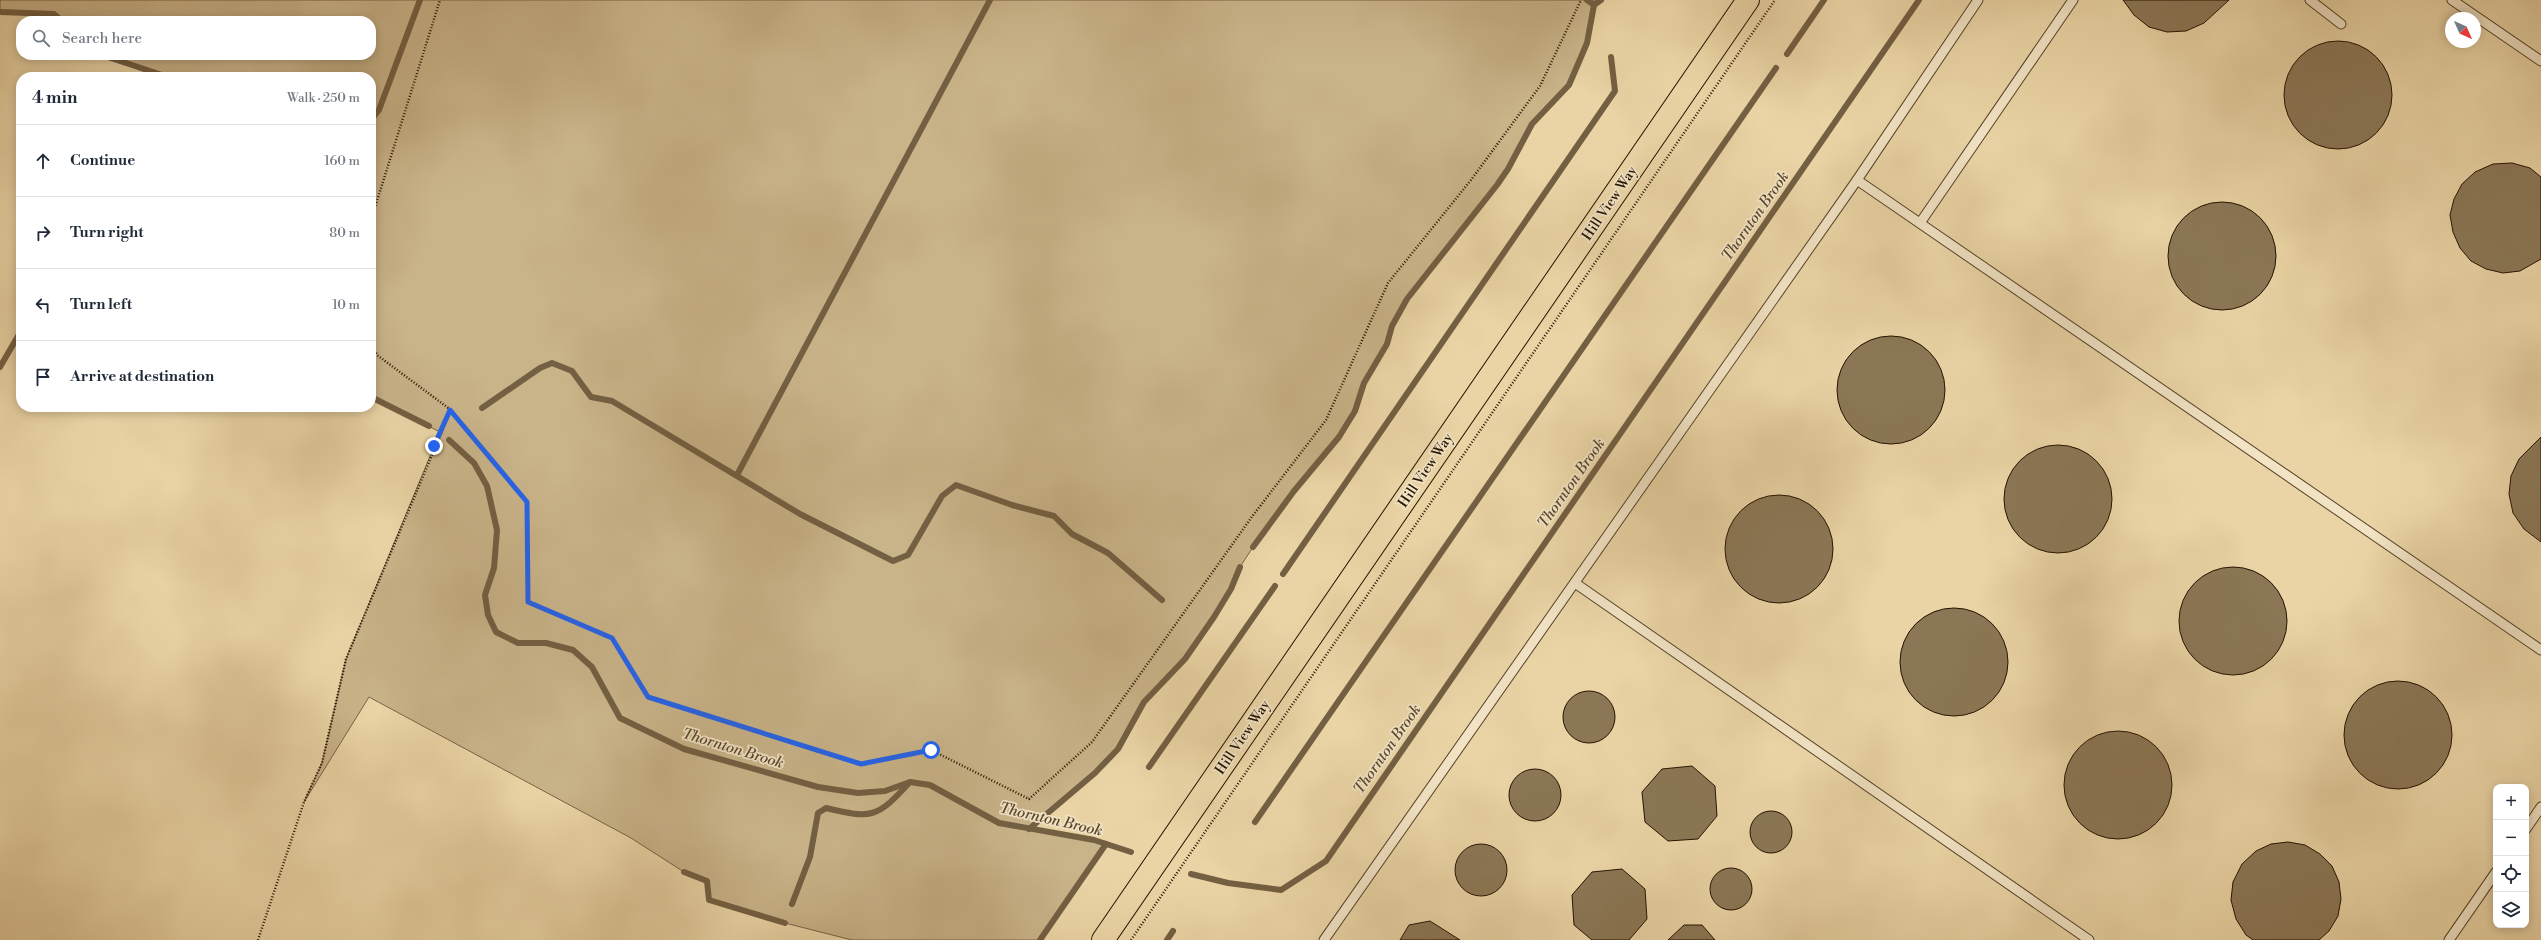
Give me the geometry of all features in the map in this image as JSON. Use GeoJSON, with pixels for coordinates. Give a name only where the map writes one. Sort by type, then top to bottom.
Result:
{"type":"FeatureCollection","features":[{"type":"Feature","properties":{"kind":"main road","name":"Hill View Way"},"geometry":{"type":"LineString","coordinates":[[1102,940],[1748,0]]}},
{"type":"Feature","properties":{"kind":"lane"},"geometry":{"type":"LineString","coordinates":[[1324,940],[1857,180],[1978,0]]}},
{"type":"Feature","properties":{"kind":"lane"},"geometry":{"type":"LineString","coordinates":[[1920,223],[2073,0]]}},
{"type":"Feature","properties":{"kind":"lane"},"geometry":{"type":"LineString","coordinates":[[2310,0],[2341,24]]}},
{"type":"Feature","properties":{"kind":"lane"},"geometry":{"type":"LineString","coordinates":[[2452,0],[2541,61]]}},
{"type":"Feature","properties":{"kind":"lane"},"geometry":{"type":"LineString","coordinates":[[1857,180],[2541,650]]}},
{"type":"Feature","properties":{"kind":"lane"},"geometry":{"type":"LineString","coordinates":[[1575,583],[2089,940]]}},
{"type":"Feature","properties":{"kind":"lane"},"geometry":{"type":"LineString","coordinates":[[2529,825],[2541,807]]}},
{"type":"Feature","properties":{"kind":"lane"},"geometry":{"type":"LineString","coordinates":[[2449,940],[2493,876]]}},
{"type":"Feature","properties":{"kind":"path"},"geometry":{"type":"LineString","coordinates":[[376,204],[440,0]]}},
{"type":"Feature","properties":{"kind":"path"},"geometry":{"type":"LineString","coordinates":[[376,353],[450,410],[527,502],[528,602],[612,638],[648,697],[861,764],[931,750],[1029,799],[1092,742],[1251,518],[1326,420],[1388,283],[1471,180],[1540,86],[1581,0]]}},
{"type":"Feature","properties":{"kind":"path"},"geometry":{"type":"LineString","coordinates":[[1131,940],[1776,0]]}},
{"type":"Feature","properties":{"kind":"path"},"geometry":{"type":"LineString","coordinates":[[258,940],[304,802],[322,763],[346,659],[450,410]]}},
{"type":"Feature","properties":{"kind":"shaded area"},"geometry":{"type":"Polygon","coordinates":[[[0,0],[1601,0],[1594,5],[1587,43],[1569,85],[1532,124],[1508,169],[1497,185],[1407,299],[1392,326],[1387,344],[1364,383],[1355,411],[1339,437],[1294,491],[1253,547],[1240,567],[1231,589],[1214,617],[1185,659],[1144,702],[1118,749],[1095,773],[1029,829],[1106,844],[1040,940],[852,940],[785,923],[709,900],[707,880],[684,872],[631,838],[369,697],[304,802],[322,763],[346,659],[440,432],[376,400],[376,72],[153,72],[117,60],[376,60],[376,16],[56,16],[54,14],[0,12],[0,0]]]}},
{"type":"Feature","properties":{"kind":"building"},"geometry":{"type":"Polygon","coordinates":[[[2123,0],[2229,0],[2204,23],[2186,31],[2167,32],[2149,27],[2134,15],[2123,0]]]}},
{"type":"Feature","properties":{"kind":"building"},"geometry":{"type":"Polygon","coordinates":[[[2338,41],[2359,45],[2377,56],[2388,74],[2392,95],[2388,116],[2377,134],[2359,145],[2338,149],[2317,145],[2299,134],[2288,116],[2284,95],[2288,74],[2299,56],[2317,45],[2338,41]]]}},
{"type":"Feature","properties":{"kind":"building"},"geometry":{"type":"Polygon","coordinates":[[[2512,163],[2530,168],[2541,177],[2541,259],[2520,271],[2503,273],[2486,269],[2471,261],[2460,248],[2453,232],[2450,215],[2454,199],[2462,184],[2475,172],[2493,164],[2512,163]]]}},
{"type":"Feature","properties":{"kind":"building"},"geometry":{"type":"Polygon","coordinates":[[[2222,202],[2243,206],[2260,218],[2272,235],[2276,256],[2272,277],[2260,294],[2243,306],[2222,310],[2201,306],[2184,294],[2172,277],[2168,256],[2172,235],[2184,218],[2201,206],[2222,202]]]}},
{"type":"Feature","properties":{"kind":"building"},"geometry":{"type":"Polygon","coordinates":[[[1891,336],[1912,340],[1930,351],[1941,369],[1945,390],[1941,411],[1930,429],[1912,440],[1891,444],[1870,440],[1852,429],[1841,411],[1837,390],[1841,369],[1852,351],[1870,340],[1891,336]]]}},
{"type":"Feature","properties":{"kind":"building"},"geometry":{"type":"Polygon","coordinates":[[[2541,437],[2541,542],[2524,529],[2513,513],[2509,494],[2511,476],[2519,459],[2541,437]]]}},
{"type":"Feature","properties":{"kind":"building"},"geometry":{"type":"Polygon","coordinates":[[[2058,445],[2079,449],[2097,460],[2108,478],[2112,499],[2108,520],[2097,538],[2079,549],[2058,553],[2037,549],[2019,538],[2008,520],[2004,499],[2008,478],[2019,460],[2037,449],[2058,445]]]}},
{"type":"Feature","properties":{"kind":"building"},"geometry":{"type":"Polygon","coordinates":[[[1779,495],[1800,499],[1818,510],[1829,528],[1833,549],[1829,570],[1818,588],[1800,599],[1779,603],[1758,599],[1740,588],[1729,570],[1725,549],[1729,528],[1740,510],[1758,499],[1779,495]]]}},
{"type":"Feature","properties":{"kind":"building"},"geometry":{"type":"Polygon","coordinates":[[[2233,567],[2254,571],[2272,582],[2283,600],[2287,621],[2283,642],[2272,660],[2254,671],[2233,675],[2212,671],[2194,660],[2183,642],[2179,621],[2183,600],[2194,582],[2212,571],[2233,567]]]}},
{"type":"Feature","properties":{"kind":"building"},"geometry":{"type":"Polygon","coordinates":[[[1954,608],[1975,612],[1992,624],[2004,641],[2008,662],[2004,683],[1992,700],[1975,712],[1954,716],[1933,712],[1916,700],[1904,683],[1900,662],[1904,641],[1916,624],[1933,612],[1954,608]]]}},
{"type":"Feature","properties":{"kind":"building"},"geometry":{"type":"Polygon","coordinates":[[[2398,681],[2419,685],[2437,696],[2448,714],[2452,735],[2448,756],[2437,774],[2419,785],[2398,789],[2377,785],[2359,774],[2348,756],[2344,735],[2348,714],[2359,696],[2377,685],[2398,681]]]}},
{"type":"Feature","properties":{"kind":"building"},"geometry":{"type":"Polygon","coordinates":[[[1584,691],[1594,691],[1608,698],[1615,712],[1615,722],[1608,736],[1594,743],[1584,743],[1574,739],[1567,732],[1563,722],[1563,712],[1567,702],[1574,695],[1584,691]]]}},
{"type":"Feature","properties":{"kind":"building"},"geometry":{"type":"Polygon","coordinates":[[[2118,731],[2139,735],[2157,746],[2168,764],[2172,785],[2168,806],[2157,824],[2139,835],[2118,839],[2097,835],[2079,824],[2068,806],[2064,785],[2068,764],[2079,746],[2097,735],[2118,731]]]}},
{"type":"Feature","properties":{"kind":"building"},"geometry":{"type":"Polygon","coordinates":[[[1692,766],[1715,786],[1717,816],[1698,839],[1668,841],[1645,822],[1642,792],[1662,769],[1692,766]]]}},
{"type":"Feature","properties":{"kind":"building"},"geometry":{"type":"Polygon","coordinates":[[[1530,769],[1540,769],[1554,776],[1561,790],[1561,800],[1554,814],[1540,821],[1530,821],[1520,817],[1513,810],[1509,800],[1509,790],[1513,780],[1520,773],[1530,769]]]}},
{"type":"Feature","properties":{"kind":"building"},"geometry":{"type":"Polygon","coordinates":[[[1767,811],[1775,811],[1783,814],[1789,820],[1792,832],[1789,844],[1783,850],[1775,853],[1767,853],[1759,850],[1753,844],[1750,836],[1750,828],[1753,820],[1759,814],[1767,811]]]}},
{"type":"Feature","properties":{"kind":"building"},"geometry":{"type":"Polygon","coordinates":[[[2288,842],[2305,845],[2320,854],[2332,866],[2339,882],[2341,899],[2338,916],[2329,931],[2319,940],[2253,940],[2246,935],[2236,919],[2231,900],[2233,882],[2242,864],[2256,851],[2271,844],[2288,842]]]}},
{"type":"Feature","properties":{"kind":"building"},"geometry":{"type":"Polygon","coordinates":[[[1476,844],[1486,844],[1500,851],[1507,865],[1507,875],[1500,889],[1486,896],[1476,896],[1466,892],[1459,885],[1455,875],[1455,865],[1459,855],[1466,848],[1476,844]]]}},
{"type":"Feature","properties":{"kind":"building"},"geometry":{"type":"Polygon","coordinates":[[[1727,868],[1735,868],[1743,871],[1749,877],[1752,889],[1749,901],[1743,907],[1735,910],[1727,910],[1719,907],[1713,901],[1710,893],[1710,885],[1713,877],[1719,871],[1727,868]]]}},
{"type":"Feature","properties":{"kind":"building"},"geometry":{"type":"Polygon","coordinates":[[[1622,869],[1645,889],[1647,919],[1629,940],[1592,940],[1574,925],[1572,895],[1592,872],[1622,869]]]}},
{"type":"Feature","properties":{"kind":"building"},"geometry":{"type":"Polygon","coordinates":[[[1430,921],[1460,940],[1400,940],[1409,925],[1430,921]]]}},
{"type":"Feature","properties":{"kind":"building"},"geometry":{"type":"Polygon","coordinates":[[[1684,925],[1702,925],[1715,940],[1668,940],[1684,925]]]}},
{"type":"Feature","properties":{"kind":"waterway","name":"Thornton Brook"},"geometry":{"type":"LineString","coordinates":[[376,114],[379,110],[420,0]]}},
{"type":"Feature","properties":{"kind":"waterway"},"geometry":{"type":"LineString","coordinates":[[737,475],[990,0]]}},
{"type":"Feature","properties":{"kind":"waterway"},"geometry":{"type":"LineString","coordinates":[[1253,547],[1294,491],[1339,437],[1355,411],[1364,383],[1387,344],[1392,326],[1407,299],[1497,185],[1508,169],[1532,124],[1569,85],[1587,43],[1594,5],[1587,0]]}},
{"type":"Feature","properties":{"kind":"waterway"},"geometry":{"type":"LineString","coordinates":[[1594,5],[1601,0]]}},
{"type":"Feature","properties":{"kind":"waterway"},"geometry":{"type":"LineString","coordinates":[[1787,54],[1824,0]]}},
{"type":"Feature","properties":{"kind":"waterway","name":"Thornton Brook"},"geometry":{"type":"LineString","coordinates":[[1191,874],[1228,883],[1281,890],[1326,861],[1919,0]]}},
{"type":"Feature","properties":{"kind":"waterway"},"geometry":{"type":"LineString","coordinates":[[0,12],[54,14],[56,16]]}},
{"type":"Feature","properties":{"kind":"waterway"},"geometry":{"type":"LineString","coordinates":[[1283,574],[1615,91],[1611,57]]}},
{"type":"Feature","properties":{"kind":"waterway"},"geometry":{"type":"LineString","coordinates":[[117,60],[153,72]]}},
{"type":"Feature","properties":{"kind":"waterway"},"geometry":{"type":"LineString","coordinates":[[1255,822],[1776,68]]}},
{"type":"Feature","properties":{"kind":"waterway"},"geometry":{"type":"LineString","coordinates":[[0,367],[16,340]]}},
{"type":"Feature","properties":{"kind":"waterway"},"geometry":{"type":"LineString","coordinates":[[482,408],[540,368],[552,363],[572,371],[591,397],[612,401],[800,514],[893,561],[908,555],[942,496],[956,485],[1012,505],[1054,516],[1072,534],[1108,553],[1162,600]]}},
{"type":"Feature","properties":{"kind":"waterway","name":"Thornton Brook"},"geometry":{"type":"LineString","coordinates":[[376,400],[429,426]]}},
{"type":"Feature","properties":{"kind":"waterway","name":"Thornton Brook"},"geometry":{"type":"LineString","coordinates":[[449,440],[474,463],[487,486],[497,530],[494,568],[485,595],[488,615],[496,632],[518,643],[546,643],[573,650],[592,667],[620,718],[684,749],[818,787],[858,793],[885,791],[910,782],[930,785],[999,823],[1094,840],[1131,852]]}},
{"type":"Feature","properties":{"kind":"waterway"},"geometry":{"type":"LineString","coordinates":[[1029,829],[1095,773],[1118,749],[1144,702],[1185,659],[1214,617],[1231,589],[1240,567]]}},
{"type":"Feature","properties":{"kind":"waterway"},"geometry":{"type":"LineString","coordinates":[[1149,767],[1275,586]]}},
{"type":"Feature","properties":{"kind":"waterway"},"geometry":{"type":"LineString","coordinates":[[792,904],[810,857],[818,813],[826,808],[854,814],[873,813],[889,803],[909,783]]}},
{"type":"Feature","properties":{"kind":"waterway"},"geometry":{"type":"LineString","coordinates":[[1040,940],[1106,844]]}},
{"type":"Feature","properties":{"kind":"waterway"},"geometry":{"type":"LineString","coordinates":[[684,872],[707,881],[709,900],[785,923]]}},
{"type":"Feature","properties":{"kind":"waterway"},"geometry":{"type":"LineString","coordinates":[[1167,940],[1173,931]]}},
{"type":"Feature","properties":{"kind":"route"},"geometry":{"type":"LineString","coordinates":[[434,446],[450,410],[527,502],[528,602],[612,638],[648,697],[861,764],[931,750]]}}]}
